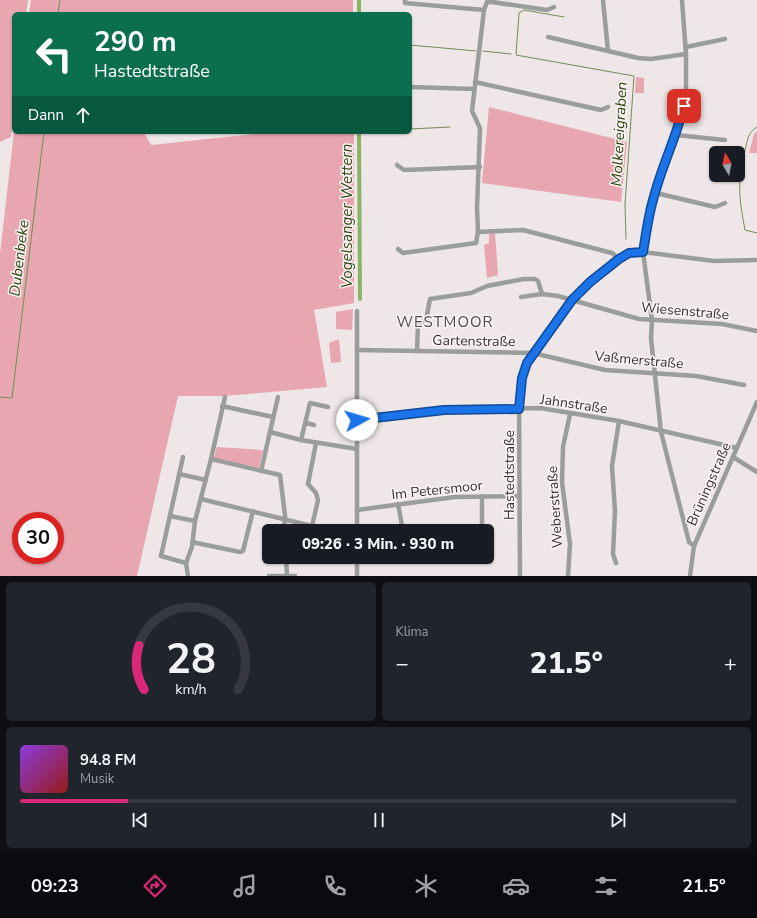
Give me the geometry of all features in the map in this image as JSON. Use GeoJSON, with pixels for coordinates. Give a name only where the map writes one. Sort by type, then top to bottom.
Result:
{"type":"FeatureCollection","features":[{"type":"Feature","properties":{"kind":"street"},"geometry":{"type":"LineString","coordinates":[[405,0],[405,3],[484,10]]}},
{"type":"Feature","properties":{"kind":"street"},"geometry":{"type":"LineString","coordinates":[[603,0],[608,51]]}},
{"type":"Feature","properties":{"kind":"street"},"geometry":{"type":"LineString","coordinates":[[682,0],[686,46],[686,96],[676,135],[664,162],[653,199],[643,252],[652,320],[651,338],[661,432],[689,542],[694,546]]}},
{"type":"Feature","properties":{"kind":"street"},"geometry":{"type":"LineString","coordinates":[[398,249],[403,253],[476,243],[478,232],[477,208],[480,167],[480,128],[472,108],[484,10],[487,2],[547,10],[554,7]]}},
{"type":"Feature","properties":{"kind":"street"},"geometry":{"type":"LineString","coordinates":[[548,37],[651,59],[686,54]]}},
{"type":"Feature","properties":{"kind":"street"},"geometry":{"type":"LineString","coordinates":[[686,46],[725,40]]}},
{"type":"Feature","properties":{"kind":"street"},"geometry":{"type":"LineString","coordinates":[[475,82],[601,110],[608,107]]}},
{"type":"Feature","properties":{"kind":"street"},"geometry":{"type":"LineString","coordinates":[[412,87],[474,89]]}},
{"type":"Feature","properties":{"kind":"street"},"geometry":{"type":"LineString","coordinates":[[676,135],[725,140]]}},
{"type":"Feature","properties":{"kind":"street"},"geometry":{"type":"LineString","coordinates":[[397,165],[404,170],[480,167]]}},
{"type":"Feature","properties":{"kind":"street"},"geometry":{"type":"LineString","coordinates":[[656,193],[715,207],[724,203]]}},
{"type":"Feature","properties":{"kind":"street"},"geometry":{"type":"LineString","coordinates":[[478,232],[523,230],[612,253],[619,259]]}},
{"type":"Feature","properties":{"kind":"street","name":"Gartenstraße"},"geometry":{"type":"LineString","coordinates":[[357,350],[533,353],[572,300],[590,282],[629,253],[643,252],[714,261],[757,260]]}},
{"type":"Feature","properties":{"kind":"street"},"geometry":{"type":"LineString","coordinates":[[417,351],[418,324],[426,320],[428,302],[430,299],[471,293],[490,285],[524,279],[535,279],[538,281],[542,294]]}},
{"type":"Feature","properties":{"kind":"street","name":"Wiesenstraße"},"geometry":{"type":"LineString","coordinates":[[521,297],[542,294],[572,300],[639,319],[722,324],[757,331]]}},
{"type":"Feature","properties":{"kind":"street"},"geometry":{"type":"LineString","coordinates":[[357,311],[357,524]]}},
{"type":"Feature","properties":{"kind":"street","name":"Vaßmerstraße"},"geometry":{"type":"LineString","coordinates":[[533,353],[605,370],[696,376],[744,385]]}},
{"type":"Feature","properties":{"kind":"street","name":"Hastedtstraße"},"geometry":{"type":"LineString","coordinates":[[520,576],[519,409],[522,378],[533,353]]}},
{"type":"Feature","properties":{"kind":"street"},"geometry":{"type":"LineString","coordinates":[[188,576],[186,563],[192,547],[195,521],[225,397]]}},
{"type":"Feature","properties":{"kind":"street"},"geometry":{"type":"LineString","coordinates":[[261,471],[278,397]]}},
{"type":"Feature","properties":{"kind":"street","name":"Brüningstraße"},"geometry":{"type":"LineString","coordinates":[[690,576],[694,546],[757,402]]}},
{"type":"Feature","properties":{"kind":"street"},"geometry":{"type":"LineString","coordinates":[[301,440],[310,403],[328,407]]}},
{"type":"Feature","properties":{"kind":"street"},"geometry":{"type":"LineString","coordinates":[[222,406],[273,417]]}},
{"type":"Feature","properties":{"kind":"street","name":"Jahnstraße"},"geometry":{"type":"LineString","coordinates":[[357,420],[444,410],[540,408],[619,421],[661,432],[737,448]]}},
{"type":"Feature","properties":{"kind":"street","name":"Weberstraße"},"geometry":{"type":"LineString","coordinates":[[568,576],[570,544],[562,482],[563,447],[570,414]]}},
{"type":"Feature","properties":{"kind":"street"},"geometry":{"type":"LineString","coordinates":[[616,563],[613,554],[615,520],[612,466],[619,421]]}},
{"type":"Feature","properties":{"kind":"street"},"geometry":{"type":"LineString","coordinates":[[306,423],[314,425]]}},
{"type":"Feature","properties":{"kind":"street"},"geometry":{"type":"LineString","coordinates":[[270,432],[316,443],[357,449]]}},
{"type":"Feature","properties":{"kind":"street"},"geometry":{"type":"LineString","coordinates":[[201,499],[312,526],[318,500],[316,493],[308,484],[316,443]]}},
{"type":"Feature","properties":{"kind":"street"},"geometry":{"type":"LineString","coordinates":[[183,456],[161,556],[186,563]]}},
{"type":"Feature","properties":{"kind":"street"},"geometry":{"type":"LineString","coordinates":[[733,457],[757,472]]}},
{"type":"Feature","properties":{"kind":"street"},"geometry":{"type":"LineString","coordinates":[[211,459],[278,474],[281,476],[285,515],[283,524]]}},
{"type":"Feature","properties":{"kind":"street"},"geometry":{"type":"LineString","coordinates":[[179,474],[206,480]]}},
{"type":"Feature","properties":{"kind":"street"},"geometry":{"type":"LineString","coordinates":[[482,496],[482,524]]}},
{"type":"Feature","properties":{"kind":"street","name":"Im Petersmoor"},"geometry":{"type":"LineString","coordinates":[[357,510],[455,497],[520,496]]}},
{"type":"Feature","properties":{"kind":"street"},"geometry":{"type":"LineString","coordinates":[[398,504],[402,524]]}},
{"type":"Feature","properties":{"kind":"street"},"geometry":{"type":"LineString","coordinates":[[192,542],[240,552],[243,551],[252,511]]}},
{"type":"Feature","properties":{"kind":"street"},"geometry":{"type":"LineString","coordinates":[[170,516],[195,521]]}},
{"type":"Feature","properties":{"kind":"street"},"geometry":{"type":"LineString","coordinates":[[286,564],[287,575]]}},
{"type":"Feature","properties":{"kind":"street"},"geometry":{"type":"LineString","coordinates":[[357,564],[357,576]]}},
{"type":"Feature","properties":{"kind":"street"},"geometry":{"type":"LineString","coordinates":[[269,576],[295,576]]}},
{"type":"Feature","properties":{"kind":"shaded area"},"geometry":{"type":"Polygon","coordinates":[[[0,0],[28,0],[26,12],[12,12],[12,129],[11,137],[0,142],[0,0]]]}},
{"type":"Feature","properties":{"kind":"shaded area"},"geometry":{"type":"Polygon","coordinates":[[[31,0],[353,0],[353,12],[29,12],[31,0]]]}},
{"type":"Feature","properties":{"kind":"shaded area"},"geometry":{"type":"Polygon","coordinates":[[[636,77],[644,78],[644,93],[635,93],[636,77]]]}},
{"type":"Feature","properties":{"kind":"shaded area"},"geometry":{"type":"Polygon","coordinates":[[[489,107],[627,142],[621,202],[482,183],[489,107]]]}},
{"type":"Feature","properties":{"kind":"shaded area"},"geometry":{"type":"Polygon","coordinates":[[[757,131],[757,153],[749,153],[754,134],[757,131]]]}},
{"type":"Feature","properties":{"kind":"shaded area"},"geometry":{"type":"Polygon","coordinates":[[[14,134],[145,134],[151,145],[255,134],[354,134],[354,303],[314,310],[327,387],[224,396],[178,396],[137,576],[0,576],[0,254],[14,134]]]}},
{"type":"Feature","properties":{"kind":"shaded area"},"geometry":{"type":"Polygon","coordinates":[[[495,233],[498,275],[487,278],[484,245],[489,243],[489,234],[495,233]]]}},
{"type":"Feature","properties":{"kind":"shaded area"},"geometry":{"type":"Polygon","coordinates":[[[353,309],[352,330],[336,329],[336,312],[353,309]]]}},
{"type":"Feature","properties":{"kind":"shaded area"},"geometry":{"type":"Polygon","coordinates":[[[339,339],[341,362],[331,363],[329,343],[339,339]]]}},
{"type":"Feature","properties":{"kind":"shaded area"},"geometry":{"type":"Polygon","coordinates":[[[217,447],[263,450],[259,468],[214,458],[217,447]]]}},
{"type":"Feature","properties":{"kind":"waterway"},"geometry":{"type":"LineString","coordinates":[[58,12],[60,0]]}},
{"type":"Feature","properties":{"kind":"waterway","name":"Vogelsanger Wettern"},"geometry":{"type":"LineString","coordinates":[[359,0],[359,12]]}},
{"type":"Feature","properties":{"kind":"waterway","name":"Molkereigraben"},"geometry":{"type":"LineString","coordinates":[[564,17],[524,10],[519,13],[516,55],[634,76],[625,205],[626,239]]}},
{"type":"Feature","properties":{"kind":"waterway","name":"Molkereigraben"},"geometry":{"type":"LineString","coordinates":[[412,45],[476,51]]}},
{"type":"Feature","properties":{"kind":"waterway","name":"Molkereigraben"},"geometry":{"type":"LineString","coordinates":[[483,51],[511,54]]}},
{"type":"Feature","properties":{"kind":"waterway"},"geometry":{"type":"LineString","coordinates":[[412,129],[450,127]]}},
{"type":"Feature","properties":{"kind":"waterway"},"geometry":{"type":"LineString","coordinates":[[757,127],[751,132],[747,140],[742,162],[740,181],[741,209],[745,230],[757,233]]}},
{"type":"Feature","properties":{"kind":"waterway","name":"Dubenbeke"},"geometry":{"type":"LineString","coordinates":[[0,397],[12,398],[44,134]]}},
{"type":"Feature","properties":{"kind":"waterway","name":"Vogelsanger Wettern"},"geometry":{"type":"LineString","coordinates":[[359,134],[360,299]]}},
{"type":"Feature","properties":{"kind":"district","name":"WESTMOOR"},"geometry":{"type":"Point","coordinates":[445,322]}},
{"type":"Feature","properties":{"kind":"route"},"geometry":{"type":"LineString","coordinates":[[357,420],[444,410],[519,409],[522,378],[527,363],[572,300],[606,268],[619,259],[629,253],[643,252],[653,199],[664,162],[676,135],[684,106]]}}]}
